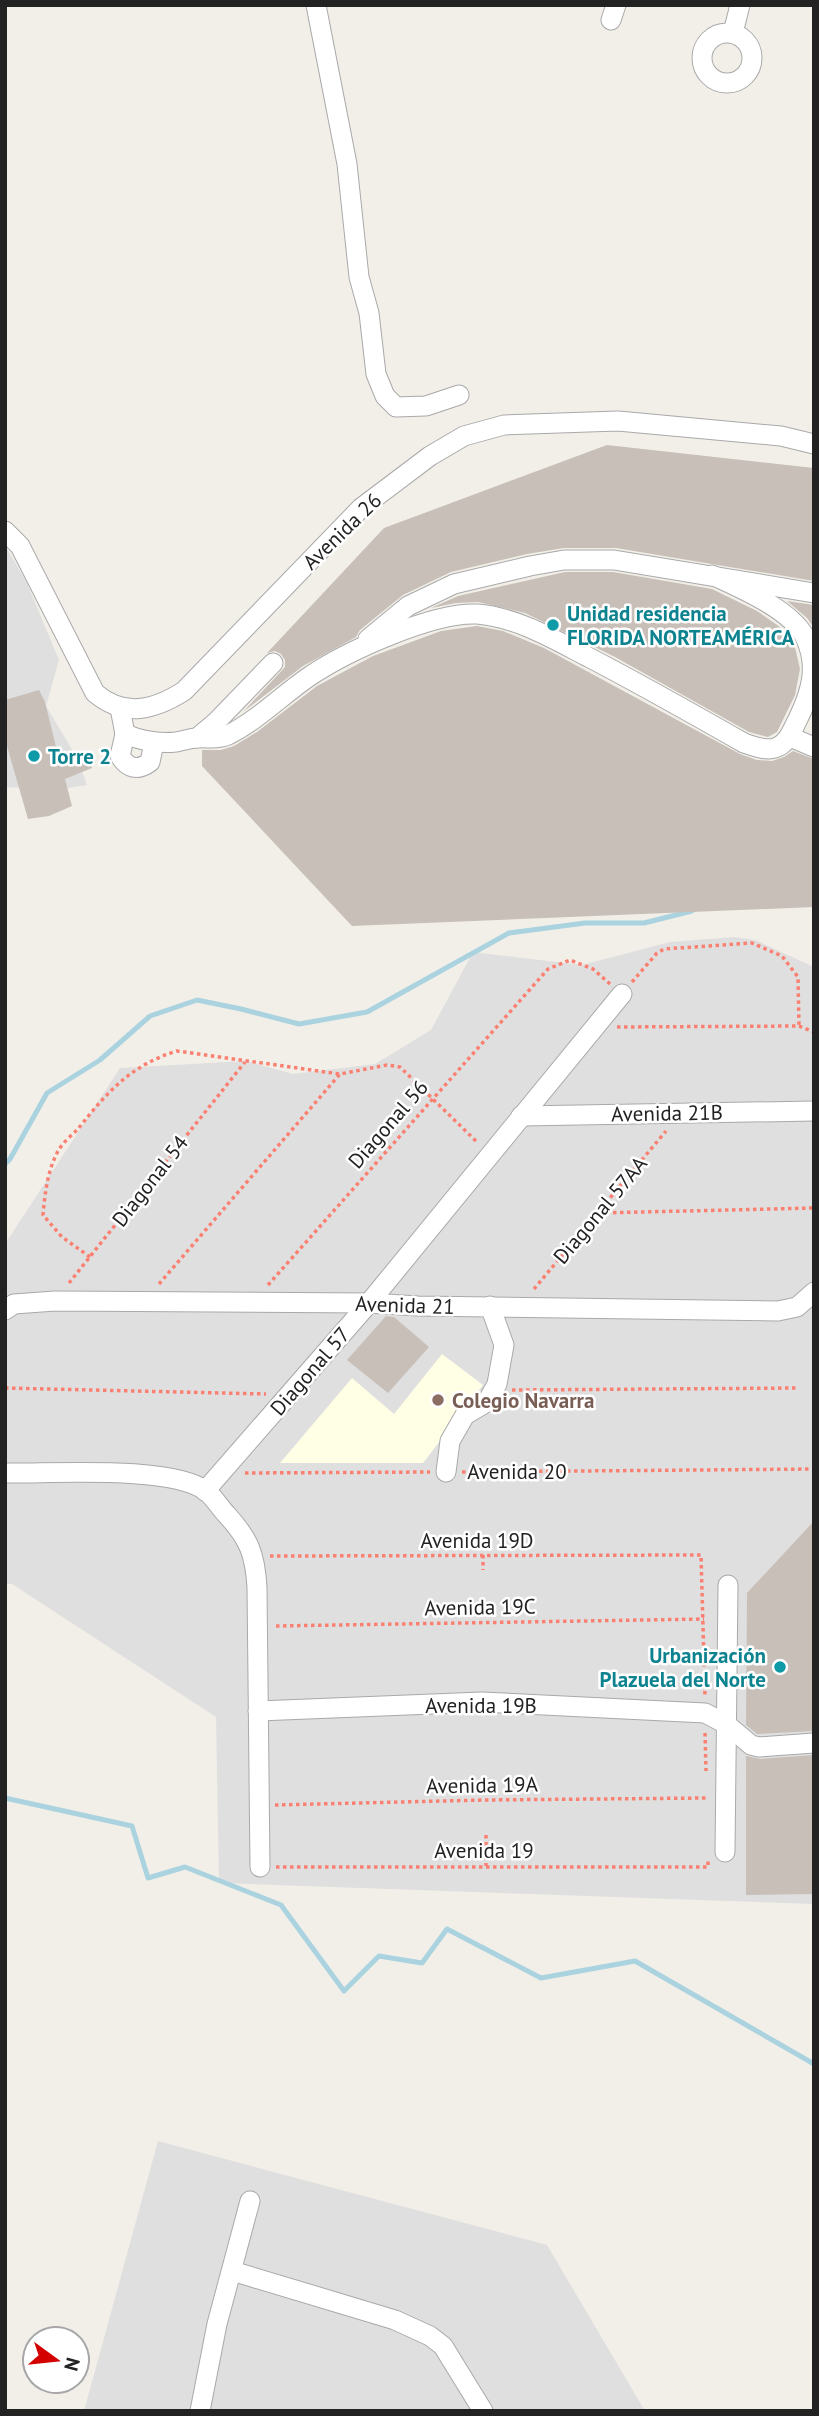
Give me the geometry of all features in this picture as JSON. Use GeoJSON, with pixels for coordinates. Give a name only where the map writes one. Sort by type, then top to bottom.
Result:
{"type":"FeatureCollection","features":[{"type":"Feature","properties":{"kind":"street"},"geometry":{"type":"LineString","coordinates":[[316,5],[347,164],[359,277],[369,313],[376,374],[385,396],[396,407],[426,406],[459,395]]}},
{"type":"Feature","properties":{"kind":"street"},"geometry":{"type":"LineString","coordinates":[[733,33],[740,5]]}},
{"type":"Feature","properties":{"kind":"street","name":"Avenida 26"},"geometry":{"type":"LineString","coordinates":[[120,708],[163,704],[184,691],[361,508],[430,456],[464,436],[504,425],[618,421],[781,436],[814,444]]}},
{"type":"Feature","properties":{"kind":"street"},"geometry":{"type":"LineString","coordinates":[[5,531],[20,546],[95,693],[120,708],[125,734],[120,756],[125,764],[131,768],[144,767],[150,762],[153,743]]}},
{"type":"Feature","properties":{"kind":"street"},"geometry":{"type":"LineString","coordinates":[[125,734],[153,743],[226,736],[258,716],[310,676],[356,649],[408,606],[454,584],[530,566],[564,560],[614,560],[814,593]]}},
{"type":"Feature","properties":{"kind":"street"},"geometry":{"type":"LineString","coordinates":[[356,649],[425,623],[460,614],[499,617],[575,650],[744,743],[761,748],[775,748],[790,737],[813,682],[813,661],[804,636],[784,614],[712,575]]}},
{"type":"Feature","properties":{"kind":"street"},"geometry":{"type":"LineString","coordinates":[[197,738],[273,663]]}},
{"type":"Feature","properties":{"kind":"street"},"geometry":{"type":"LineString","coordinates":[[790,737],[814,747]]}},
{"type":"Feature","properties":{"kind":"street","name":"Diagonal 57"},"geometry":{"type":"LineString","coordinates":[[205,1491],[369,1303],[622,995]]}},
{"type":"Feature","properties":{"kind":"street","name":"Avenida 21B"},"geometry":{"type":"LineString","coordinates":[[521,1116],[814,1111]]}},
{"type":"Feature","properties":{"kind":"street","name":"Avenida 21"},"geometry":{"type":"LineString","coordinates":[[10,1307],[55,1301],[253,1302],[778,1311],[797,1307],[814,1292]]}},
{"type":"Feature","properties":{"kind":"street"},"geometry":{"type":"LineString","coordinates":[[446,1472],[450,1441],[465,1416],[486,1402],[497,1384],[504,1345],[490,1306]]}},
{"type":"Feature","properties":{"kind":"street"},"geometry":{"type":"LineString","coordinates":[[5,1473],[153,1474],[205,1491],[242,1531],[253,1556],[256,1576],[260,1867]]}},
{"type":"Feature","properties":{"kind":"street"},"geometry":{"type":"LineString","coordinates":[[725,1852],[728,1585]]}},
{"type":"Feature","properties":{"kind":"street","name":"Avenida 19B"},"geometry":{"type":"LineString","coordinates":[[258,1711],[482,1702],[705,1713],[726,1724]]}},
{"type":"Feature","properties":{"kind":"street"},"geometry":{"type":"LineString","coordinates":[[726,1724],[751,1745],[759,1747],[814,1743]]}},
{"type":"Feature","properties":{"kind":"street"},"geometry":{"type":"LineString","coordinates":[[200,2411],[217,2324],[250,2202]]}},
{"type":"Feature","properties":{"kind":"street"},"geometry":{"type":"LineString","coordinates":[[232,2271],[395,2320],[430,2336],[443,2346],[482,2411]]}},
{"type":"Feature","properties":{"kind":"path"},"geometry":{"type":"LineString","coordinates":[[622,995],[657,953],[664,949],[752,943],[782,956],[798,977],[799,1026]]}},
{"type":"Feature","properties":{"kind":"path","name":"Diagonal 56"},"geometry":{"type":"LineString","coordinates":[[253,1302],[548,968],[570,960],[593,969],[622,995]]}},
{"type":"Feature","properties":{"kind":"path"},"geometry":{"type":"LineString","coordinates":[[594,1027],[799,1026],[814,1032]]}},
{"type":"Feature","properties":{"kind":"path"},"geometry":{"type":"LineString","coordinates":[[90,1257],[62,1237],[43,1216],[47,1181],[57,1151],[108,1093],[141,1065],[177,1051],[340,1074],[387,1065],[400,1067],[490,1154]]}},
{"type":"Feature","properties":{"kind":"path","name":"Diagonal 54"},"geometry":{"type":"LineString","coordinates":[[55,1301],[246,1061]]}},
{"type":"Feature","properties":{"kind":"path"},"geometry":{"type":"LineString","coordinates":[[144,1302],[340,1074]]}},
{"type":"Feature","properties":{"kind":"path","name":"Diagonal 57AA"},"geometry":{"type":"LineString","coordinates":[[519,1307],[680,1113]]}},
{"type":"Feature","properties":{"kind":"path"},"geometry":{"type":"LineString","coordinates":[[597,1213],[814,1208]]}},
{"type":"Feature","properties":{"kind":"path"},"geometry":{"type":"LineString","coordinates":[[5,1388],[289,1395]]}},
{"type":"Feature","properties":{"kind":"path"},"geometry":{"type":"LineString","coordinates":[[493,1391],[797,1388]]}},
{"type":"Feature","properties":{"kind":"path","name":"Avenida 20"},"geometry":{"type":"LineString","coordinates":[[220,1474],[814,1469]]}},
{"type":"Feature","properties":{"kind":"path"},"geometry":{"type":"LineString","coordinates":[[483,1555],[483,1570]]}},
{"type":"Feature","properties":{"kind":"path","name":"Avenida 19D"},"geometry":{"type":"LineString","coordinates":[[253,1556],[701,1555]]}},
{"type":"Feature","properties":{"kind":"path","name":"Avenida 19C"},"geometry":{"type":"LineString","coordinates":[[257,1627],[704,1619]]}},
{"type":"Feature","properties":{"kind":"path","name":"Avenida 19A"},"geometry":{"type":"LineString","coordinates":[[259,1806],[706,1798]]}},
{"type":"Feature","properties":{"kind":"path"},"geometry":{"type":"LineString","coordinates":[[486,1835],[486,1866]]}},
{"type":"Feature","properties":{"kind":"path","name":"Avenida 19"},"geometry":{"type":"LineString","coordinates":[[260,1867],[708,1867]]}},
{"type":"Feature","properties":{"kind":"shaded area"},"geometry":{"type":"Polygon","coordinates":[[[5,546],[26,581],[59,660],[46,706],[77,758],[87,785],[61,789],[5,787],[5,546]]]}},
{"type":"Feature","properties":{"kind":"shaded area"},"geometry":{"type":"Polygon","coordinates":[[[734,937],[755,940],[814,967],[814,1904],[219,1883],[216,1717],[12,1584],[5,1584],[5,1244],[120,1068],[246,1061],[293,1074],[375,1064],[431,1030],[473,952],[582,965],[670,942],[734,937]]]}},
{"type":"Feature","properties":{"kind":"shaded area","name":"Colegio Navarra"},"geometry":{"type":"Polygon","coordinates":[[[442,1354],[483,1385],[423,1463],[280,1463],[352,1378],[394,1414],[442,1354]]]}},
{"type":"Feature","properties":{"kind":"shaded area"},"geometry":{"type":"Polygon","coordinates":[[[158,2141],[547,2245],[645,2411],[84,2411],[88,2395],[91,2395],[91,2385],[158,2141]]]}},
{"type":"Feature","properties":{"kind":"building"},"geometry":{"type":"Polygon","coordinates":[[[607,445],[814,468],[814,581],[616,548],[564,548],[527,554],[451,572],[403,595],[360,630],[356,637],[303,666],[243,712],[285,667],[281,654],[275,651],[267,653],[384,528],[607,445]]]}},
{"type":"Feature","properties":{"kind":"building"},"geometry":{"type":"Polygon","coordinates":[[[565,572],[613,572],[712,589],[757,611],[780,627],[794,643],[800,669],[795,695],[777,732],[768,737],[749,732],[615,657],[525,613],[478,602],[431,608],[458,596],[565,572]]]}},
{"type":"Feature","properties":{"kind":"building"},"geometry":{"type":"Polygon","coordinates":[[[787,601],[814,605],[814,628],[807,618],[787,601]]]}},
{"type":"Feature","properties":{"kind":"building"},"geometry":{"type":"Polygon","coordinates":[[[477,626],[503,631],[544,648],[740,754],[757,760],[772,761],[793,751],[814,759],[814,907],[352,926],[202,766],[202,750],[221,750],[234,746],[257,732],[317,686],[373,656],[441,631],[477,626]]]}},
{"type":"Feature","properties":{"kind":"building","name":"Torre 2"},"geometry":{"type":"Polygon","coordinates":[[[39,690],[45,702],[61,767],[88,758],[92,768],[65,779],[72,806],[49,816],[28,819],[7,746],[5,747],[5,700],[39,690]]]}},
{"type":"Feature","properties":{"kind":"building"},"geometry":{"type":"Polygon","coordinates":[[[386,1316],[394,1317],[429,1347],[388,1393],[347,1360],[386,1316]]]}},
{"type":"Feature","properties":{"kind":"building"},"geometry":{"type":"Polygon","coordinates":[[[814,1521],[814,1731],[757,1734],[746,1725],[747,1593],[814,1521]]]}},
{"type":"Feature","properties":{"kind":"building"},"geometry":{"type":"Polygon","coordinates":[[[814,1755],[814,1894],[746,1895],[746,1756],[760,1759],[814,1755]]]}},
{"type":"Feature","properties":{"kind":"waterway"},"geometry":{"type":"LineString","coordinates":[[5,1164],[47,1093],[100,1060],[150,1016],[197,1000],[299,1024],[367,1012],[509,933],[585,923],[644,923],[692,911]]}},
{"type":"Feature","properties":{"kind":"waterway"},"geometry":{"type":"LineString","coordinates":[[5,1798],[132,1826],[148,1878],[185,1867],[281,1905],[344,1991],[379,1956],[422,1963],[447,1929],[541,1978],[635,1961],[814,2064]]}},
{"type":"Feature","properties":{"kind":"place","name":"Unidad residencia FLORIDA NORTEAMÉRICA"},"geometry":{"type":"Point","coordinates":[553,625]}},
{"type":"Feature","properties":{"kind":"place","name":"Torre 2"},"geometry":{"type":"Point","coordinates":[34,756]}},
{"type":"Feature","properties":{"kind":"place","name":"Colegio Navarra"},"geometry":{"type":"Point","coordinates":[438,1400]}},
{"type":"Feature","properties":{"kind":"place","name":"Urbanización Plazuela del Norte"},"geometry":{"type":"Point","coordinates":[780,1667]}}]}
